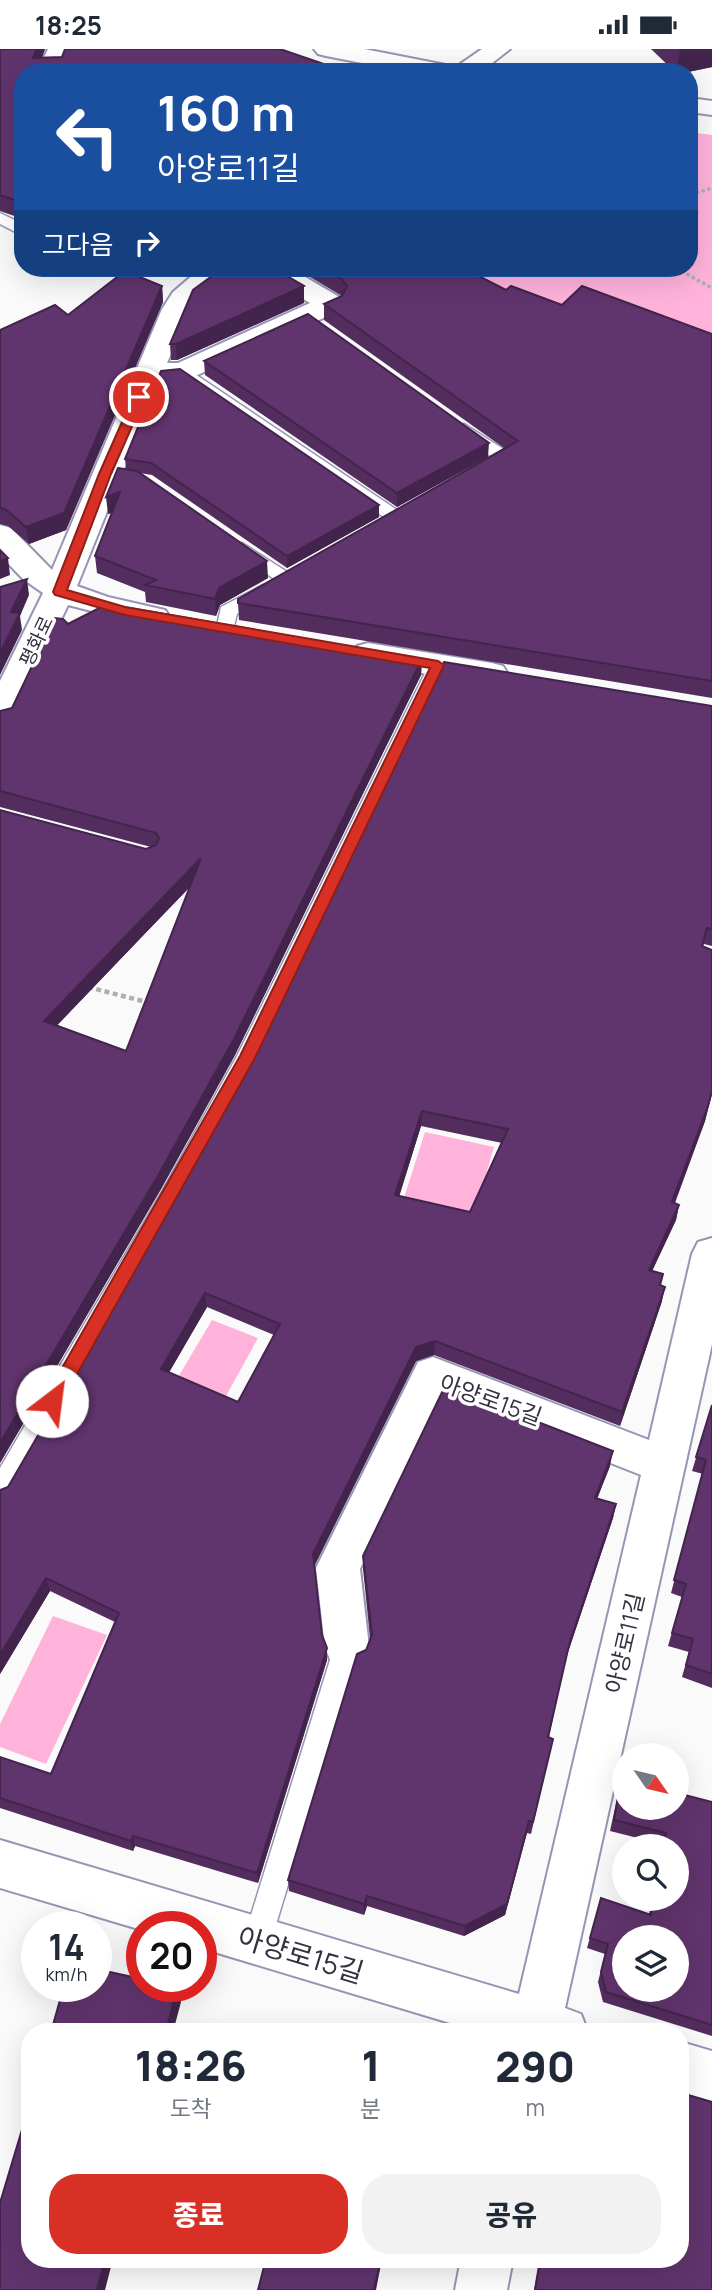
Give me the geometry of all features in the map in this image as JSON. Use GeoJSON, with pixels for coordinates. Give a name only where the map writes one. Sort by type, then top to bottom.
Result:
{"type":"FeatureCollection","features":[{"type":"Feature","properties":{"kind":"street"},"geometry":{"type":"LineString","coordinates":[[326,49],[400,63]]}},
{"type":"Feature","properties":{"kind":"street"},"geometry":{"type":"LineString","coordinates":[[477,63],[498,49]]}},
{"type":"Feature","properties":{"kind":"street","name":"평화로"},"geometry":{"type":"LineString","coordinates":[[0,715],[50,585],[112,475],[176,309],[183,298],[207,277]]}},
{"type":"Feature","properties":{"kind":"street"},"geometry":{"type":"LineString","coordinates":[[150,372],[183,371],[313,321],[331,304],[286,277]]}},
{"type":"Feature","properties":{"kind":"street"},"geometry":{"type":"LineString","coordinates":[[0,535],[23,564],[50,585],[100,606],[216,628]]}},
{"type":"Feature","properties":{"kind":"street"},"geometry":{"type":"LineString","coordinates":[[10,589],[50,585]]}},
{"type":"Feature","properties":{"kind":"street"},"geometry":{"type":"LineString","coordinates":[[344,650],[520,678]]}},
{"type":"Feature","properties":{"kind":"street","name":"아양로11길"},"geometry":{"type":"LineString","coordinates":[[545,2023],[712,1254]]}},
{"type":"Feature","properties":{"kind":"street","name":"아양로15길"},"geometry":{"type":"LineString","coordinates":[[347,1647],[338,1568],[433,1375],[666,1465]]}},
{"type":"Feature","properties":{"kind":"street","name":"아양로15길"},"geometry":{"type":"LineString","coordinates":[[0,1864],[524,2023]]}},
{"type":"Feature","properties":{"kind":"street"},"geometry":{"type":"LineString","coordinates":[[689,2069],[712,2076]]}},
{"type":"Feature","properties":{"kind":"street"},"geometry":{"type":"LineString","coordinates":[[481,2290],[485,2268]]}},
{"type":"Feature","properties":{"kind":"lane"},"geometry":{"type":"LineString","coordinates":[[183,371],[403,515],[375,530]]}},
{"type":"Feature","properties":{"kind":"lane"},"geometry":{"type":"LineString","coordinates":[[450,419],[505,458],[469,478]]}},
{"type":"Feature","properties":{"kind":"lane"},"geometry":{"type":"LineString","coordinates":[[216,628],[228,611],[291,576],[232,541]]}},
{"type":"Feature","properties":{"kind":"lane"},"geometry":{"type":"LineString","coordinates":[[0,1492],[171,1197],[247,1058],[438,665]]}},
{"type":"Feature","properties":{"kind":"lane"},"geometry":{"type":"LineString","coordinates":[[257,1941],[347,1647]]}},
{"type":"Feature","properties":{"kind":"path"},"geometry":{"type":"LineString","coordinates":[[692,277],[712,288]]}},
{"type":"Feature","properties":{"kind":"path"},"geometry":{"type":"LineString","coordinates":[[83,986],[158,1005]]}},
{"type":"Feature","properties":{"kind":"shaded area"},"geometry":{"type":"Polygon","coordinates":[[[698,133],[712,135],[712,348],[554,315],[478,277],[698,277],[698,133]]]}},
{"type":"Feature","properties":{"kind":"shaded area"},"geometry":{"type":"Polygon","coordinates":[[[425,1132],[494,1147],[475,1213],[404,1198],[425,1132]]]}},
{"type":"Feature","properties":{"kind":"shaded area"},"geometry":{"type":"Polygon","coordinates":[[[212,1320],[258,1338],[225,1398],[177,1379],[212,1320]]]}},
{"type":"Feature","properties":{"kind":"shaded area"},"geometry":{"type":"Polygon","coordinates":[[[53,1616],[107,1635],[46,1764],[0,1747],[0,1724],[53,1616]]]}},
{"type":"Feature","properties":{"kind":"building"},"geometry":{"type":"Polygon","coordinates":[[[0,49],[37,49],[33,58],[62,57],[65,49],[280,49],[321,63],[14,63],[14,200],[0,195],[0,49]]]}},
{"type":"Feature","properties":{"kind":"building"},"geometry":{"type":"Polygon","coordinates":[[[117,277],[140,277],[162,286],[64,513],[26,527],[5,509],[0,508],[0,330],[55,305],[68,315],[117,277]]]}},
{"type":"Feature","properties":{"kind":"building"},"geometry":{"type":"Polygon","coordinates":[[[211,277],[288,277],[304,286],[176,344],[170,344],[193,290],[211,277]]]}},
{"type":"Feature","properties":{"kind":"building"},"geometry":{"type":"Polygon","coordinates":[[[338,277],[481,277],[506,290],[511,286],[562,305],[582,286],[712,334],[712,681],[238,603],[238,599],[518,441],[324,304],[342,296],[347,286],[338,277]]]}},
{"type":"Feature","properties":{"kind":"building"},"geometry":{"type":"Polygon","coordinates":[[[308,314],[489,443],[397,493],[204,361],[308,314]]]}},
{"type":"Feature","properties":{"kind":"building"},"geometry":{"type":"Polygon","coordinates":[[[180,369],[379,505],[287,556],[151,463],[125,459],[161,371],[180,369]]]}},
{"type":"Feature","properties":{"kind":"building"},"geometry":{"type":"Polygon","coordinates":[[[118,468],[137,471],[267,561],[219,588],[215,599],[145,585],[156,580],[95,556],[120,492],[106,497],[118,468]]]}},
{"type":"Feature","properties":{"kind":"building"},"geometry":{"type":"Polygon","coordinates":[[[0,550],[8,558],[0,561],[0,550]]]}},
{"type":"Feature","properties":{"kind":"building"},"geometry":{"type":"Polygon","coordinates":[[[27,579],[11,612],[20,613],[0,653],[0,587],[27,579]]]}},
{"type":"Feature","properties":{"kind":"building"},"geometry":{"type":"Polygon","coordinates":[[[107,604],[422,659],[234,1039],[159,1174],[0,1443],[0,810],[146,849],[156,845],[159,838],[156,833],[0,791],[0,711],[12,708],[55,618],[63,619],[68,624],[107,604]],[[201,858],[44,1021],[126,1051],[201,858]]]}},
{"type":"Feature","properties":{"kind":"building"},"geometry":{"type":"Polygon","coordinates":[[[444,662],[712,706],[712,929],[707,928],[702,946],[712,950],[712,1091],[672,1202],[679,1205],[649,1270],[663,1274],[660,1285],[665,1287],[622,1412],[435,1341],[416,1347],[313,1554],[322,1635],[327,1648],[257,1873],[133,1836],[131,1841],[0,1798],[0,1757],[51,1774],[119,1613],[46,1578],[0,1655],[0,1490],[8,1487],[180,1191],[259,1044],[444,662]],[[422,1111],[395,1195],[470,1212],[508,1129],[422,1111]],[[205,1293],[161,1369],[238,1402],[280,1324],[205,1293]]]}},
{"type":"Feature","properties":{"kind":"building"},"geometry":{"type":"Polygon","coordinates":[[[445,1386],[613,1451],[595,1498],[616,1504],[569,1645],[548,1737],[553,1739],[533,1822],[529,1821],[507,1904],[465,1926],[367,1896],[364,1904],[288,1880],[357,1654],[366,1650],[372,1635],[363,1556],[445,1386]]]}},
{"type":"Feature","properties":{"kind":"building"},"geometry":{"type":"Polygon","coordinates":[[[712,1405],[712,1674],[686,1665],[693,1639],[672,1633],[686,1584],[674,1580],[706,1460],[696,1457],[712,1405]]]}},
{"type":"Feature","properties":{"kind":"building"},"geometry":{"type":"Polygon","coordinates":[[[690,1796],[712,1802],[712,2025],[638,2002],[689,2002],[689,1925],[612,1925],[612,1994],[606,1992],[601,1972],[608,1944],[590,1938],[601,1898],[612,1902],[612,1911],[639,1911],[651,1915],[652,1911],[689,1911],[689,1834],[666,1833],[614,1820],[690,1820],[690,1796]]]}},
{"type":"Feature","properties":{"kind":"building"},"geometry":{"type":"Polygon","coordinates":[[[112,1972],[126,1976],[126,2002],[173,2002],[168,2023],[54,2023],[59,2002],[112,2002],[112,1972]]]}},
{"type":"Feature","properties":{"kind":"building"},"geometry":{"type":"Polygon","coordinates":[[[689,2095],[712,2102],[712,2290],[535,2290],[539,2268],[689,2268],[689,2095]]]}},
{"type":"Feature","properties":{"kind":"building"},"geometry":{"type":"Polygon","coordinates":[[[21,2133],[21,2268],[103,2268],[97,2290],[0,2290],[0,2203],[21,2133]]]}},
{"type":"Feature","properties":{"kind":"building"},"geometry":{"type":"Polygon","coordinates":[[[264,2268],[379,2268],[374,2290],[258,2290],[264,2268]]]}},
{"type":"Feature","properties":{"kind":"route"},"geometry":{"type":"LineString","coordinates":[[52,1401],[171,1197],[247,1058],[438,665],[125,611],[100,606],[59,592],[105,474],[139,397]]}}]}
